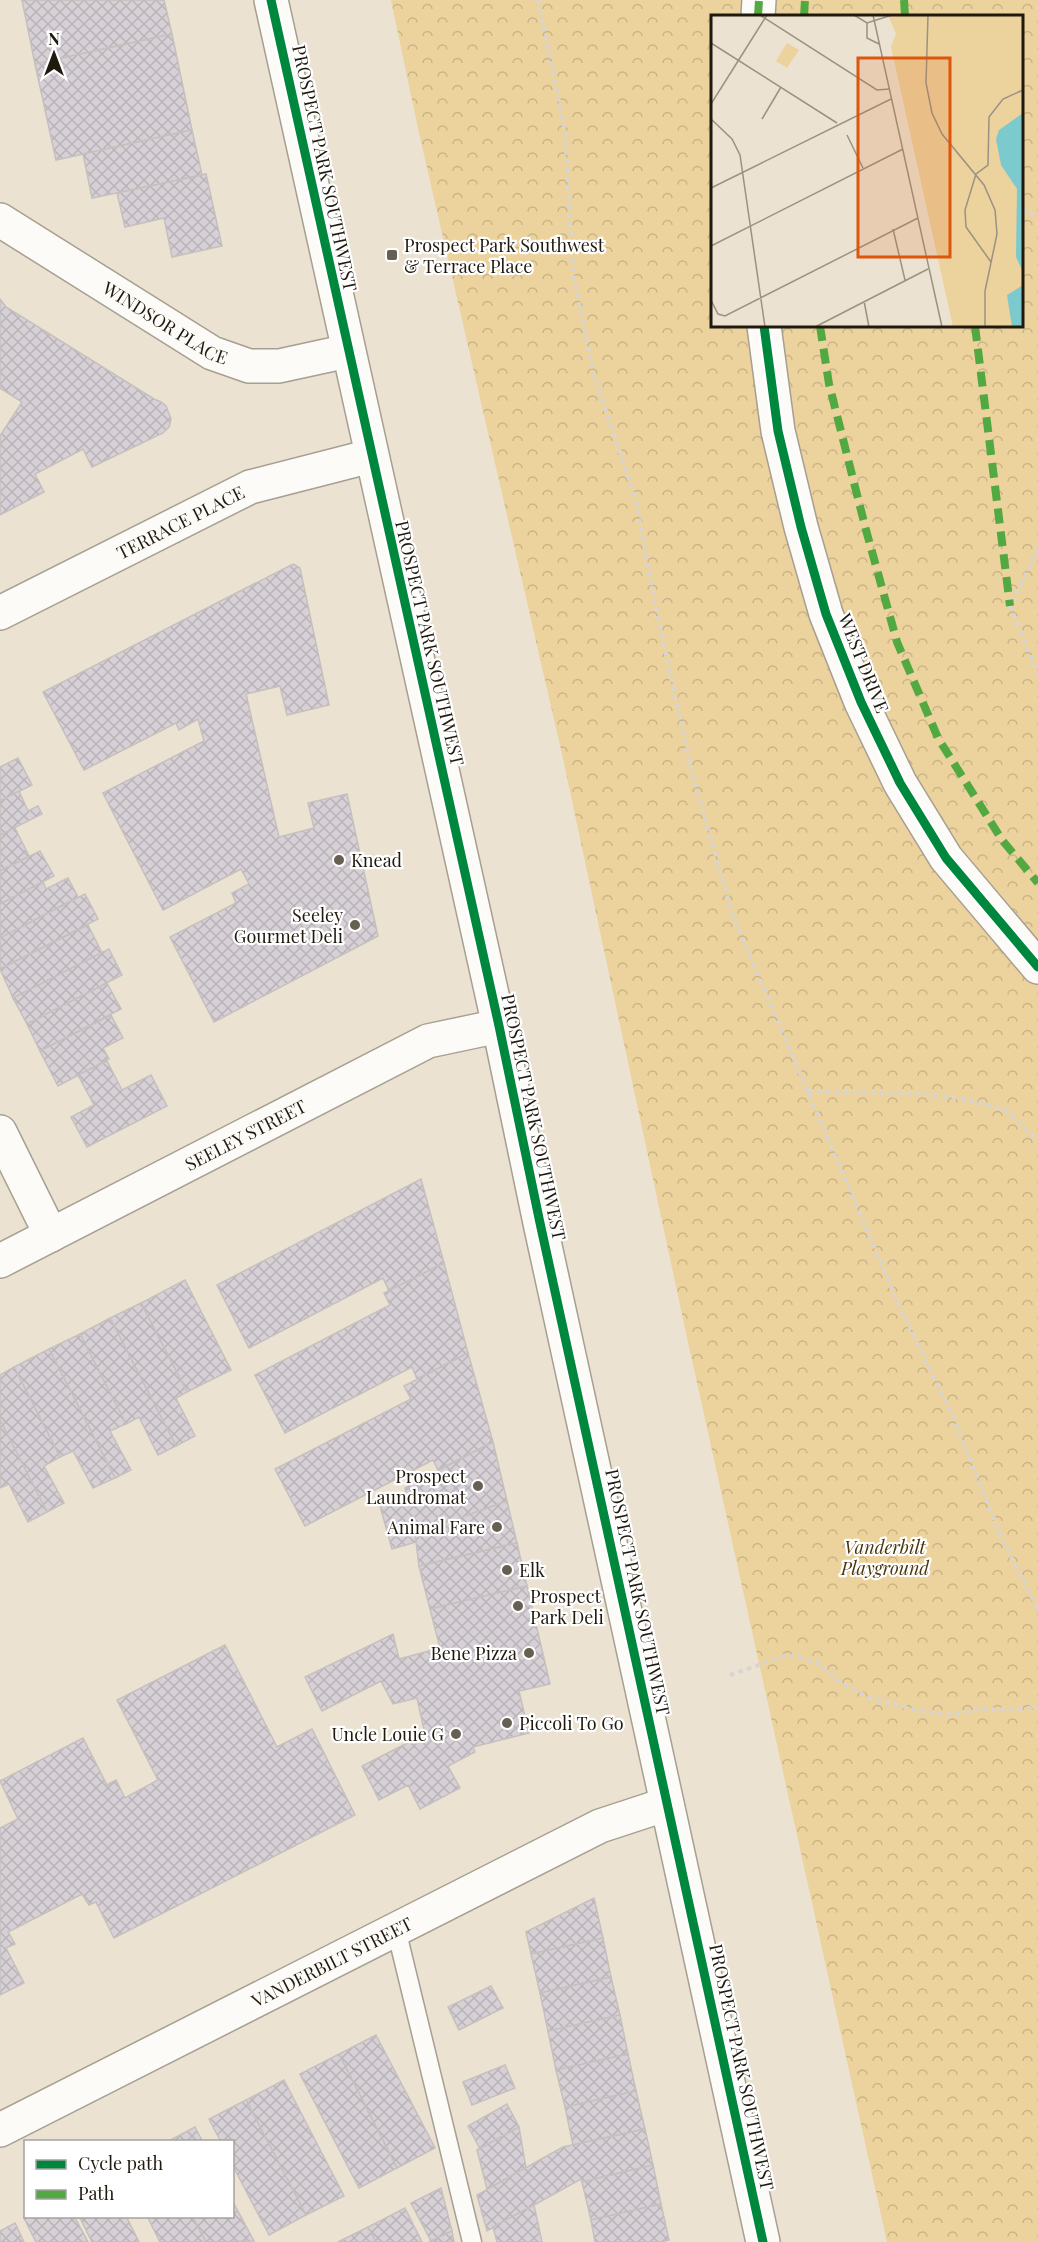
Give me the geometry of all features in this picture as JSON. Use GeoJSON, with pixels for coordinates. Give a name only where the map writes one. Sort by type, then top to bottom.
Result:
{"type":"FeatureCollection","features":[{"type":"Feature","properties":{"kind":"street","name":"PROSPECT PARK SOUTHWEST"},"geometry":{"type":"LineString","coordinates":[[271,0],[499,1026],[763,2242]]}},
{"type":"Feature","properties":{"kind":"street"},"geometry":{"type":"LineString","coordinates":[[758,15],[759,0]]}},
{"type":"Feature","properties":{"kind":"street","name":"WINDSOR PLACE"},"geometry":{"type":"LineString","coordinates":[[0,220],[212,353],[249,366],[279,366],[348,351]]}},
{"type":"Feature","properties":{"kind":"street","name":"WEST DRIVE"},"geometry":{"type":"LineString","coordinates":[[764,327],[778,431],[801,527],[826,614],[861,702],[900,783],[946,858],[1038,967]]}},
{"type":"Feature","properties":{"kind":"street","name":"TERRACE PLACE"},"geometry":{"type":"LineString","coordinates":[[0,613],[250,487],[301,472],[371,456]]}},
{"type":"Feature","properties":{"kind":"street","name":"SEELEY STREET"},"geometry":{"type":"LineString","coordinates":[[0,1261],[428,1041],[499,1026]]}},
{"type":"Feature","properties":{"kind":"street"},"geometry":{"type":"LineString","coordinates":[[0,1132],[51,1235]]}},
{"type":"Feature","properties":{"kind":"street","name":"VANDERBILT STREET"},"geometry":{"type":"LineString","coordinates":[[0,2130],[600,1826],[667,1804]]}},
{"type":"Feature","properties":{"kind":"lane"},"geometry":{"type":"LineString","coordinates":[[396,1929],[472,2242]]}},
{"type":"Feature","properties":{"kind":"path"},"geometry":{"type":"LineString","coordinates":[[538,0],[565,131],[573,274],[594,375],[636,500],[654,598],[691,770],[733,916],[898,1303],[951,1412],[1002,1539],[1038,1609]]}},
{"type":"Feature","properties":{"kind":"path"},"geometry":{"type":"LineString","coordinates":[[1023,210],[1038,217]]}},
{"type":"Feature","properties":{"kind":"path"},"geometry":{"type":"LineString","coordinates":[[1038,549],[1010,606],[1038,674]]}},
{"type":"Feature","properties":{"kind":"path"},"geometry":{"type":"LineString","coordinates":[[808,1092],[918,1094],[965,1099],[1007,1111],[1038,1141]]}},
{"type":"Feature","properties":{"kind":"path"},"geometry":{"type":"LineString","coordinates":[[730,1675],[788,1655],[816,1662],[842,1683],[870,1698],[917,1710],[946,1715],[978,1710],[1038,1708]]}},
{"type":"Feature","properties":{"kind":"green space","name":"Vanderbilt Playground"},"geometry":{"type":"Polygon","coordinates":[[[391,0],[1038,0],[1038,2242],[887,2242],[686,1333],[562,754],[419,133],[391,0]]]}},
{"type":"Feature","properties":{"kind":"building"},"geometry":{"type":"Polygon","coordinates":[[[22,0],[164,0],[172,34],[35,64],[22,0]]]}},
{"type":"Feature","properties":{"kind":"building"},"geometry":{"type":"Polygon","coordinates":[[[172,34],[192,130],[56,160],[35,64],[172,34]]]}},
{"type":"Feature","properties":{"kind":"building"},"geometry":{"type":"Polygon","coordinates":[[[192,130],[202,175],[92,198],[83,154],[192,130]]]}},
{"type":"Feature","properties":{"kind":"building"},"geometry":{"type":"Polygon","coordinates":[[[206,174],[222,246],[172,257],[164,218],[125,227],[117,193],[206,174]]]}},
{"type":"Feature","properties":{"kind":"building"},"geometry":{"type":"Polygon","coordinates":[[[0,299],[6,307],[161,402],[166,406],[171,419],[169,427],[163,433],[92,467],[83,449],[35,474],[44,492],[0,515],[0,436],[22,402],[0,388],[0,299]]]}},
{"type":"Feature","properties":{"kind":"building"},"geometry":{"type":"Polygon","coordinates":[[[293,564],[300,568],[329,705],[287,715],[280,686],[246,694],[279,837],[314,828],[308,803],[347,794],[378,936],[214,1022],[170,937],[236,903],[232,893],[249,884],[241,869],[163,910],[103,793],[204,741],[198,719],[179,730],[176,723],[84,770],[43,692],[293,564]]]}},
{"type":"Feature","properties":{"kind":"building"},"geometry":{"type":"Polygon","coordinates":[[[18,758],[32,785],[0,801],[0,767],[18,758]]]}},
{"type":"Feature","properties":{"kind":"building"},"geometry":{"type":"Polygon","coordinates":[[[19,791],[28,811],[38,806],[42,814],[0,835],[0,801],[19,791]]]}},
{"type":"Feature","properties":{"kind":"building"},"geometry":{"type":"Polygon","coordinates":[[[15,828],[29,856],[0,871],[0,835],[15,828]]]}},
{"type":"Feature","properties":{"kind":"building"},"geometry":{"type":"Polygon","coordinates":[[[40,851],[54,876],[0,904],[0,871],[40,851]]]}},
{"type":"Feature","properties":{"kind":"building"},"geometry":{"type":"Polygon","coordinates":[[[68,878],[78,897],[0,938],[0,904],[43,882],[46,889],[68,878]]]}},
{"type":"Feature","properties":{"kind":"building"},"geometry":{"type":"Polygon","coordinates":[[[85,894],[98,919],[0,969],[0,938],[85,894]]]}},
{"type":"Feature","properties":{"kind":"building"},"geometry":{"type":"Polygon","coordinates":[[[88,925],[102,953],[13,998],[0,969],[88,925]]]}},
{"type":"Feature","properties":{"kind":"building"},"geometry":{"type":"Polygon","coordinates":[[[109,949],[122,975],[27,1024],[13,998],[109,949]]]}},
{"type":"Feature","properties":{"kind":"building"},"geometry":{"type":"Polygon","coordinates":[[[107,983],[121,1009],[40,1051],[27,1024],[107,983]]]}},
{"type":"Feature","properties":{"kind":"building"},"geometry":{"type":"Polygon","coordinates":[[[111,1015],[123,1038],[103,1048],[109,1059],[58,1086],[40,1051],[111,1015]]]}},
{"type":"Feature","properties":{"kind":"building"},"geometry":{"type":"Polygon","coordinates":[[[107,1061],[122,1090],[151,1075],[167,1106],[87,1147],[71,1117],[94,1105],[78,1075],[107,1061]]]}},
{"type":"Feature","properties":{"kind":"building"},"geometry":{"type":"Polygon","coordinates":[[[421,1179],[444,1263],[389,1291],[383,1278],[249,1348],[217,1285],[421,1179]]]}},
{"type":"Feature","properties":{"kind":"building"},"geometry":{"type":"Polygon","coordinates":[[[444,1263],[468,1353],[417,1379],[412,1367],[285,1433],[255,1375],[390,1305],[384,1293],[444,1263]]]}},
{"type":"Feature","properties":{"kind":"building"},"geometry":{"type":"Polygon","coordinates":[[[185,1280],[231,1370],[187,1392],[141,1303],[185,1280]]]}},
{"type":"Feature","properties":{"kind":"building"},"geometry":{"type":"Polygon","coordinates":[[[141,1303],[187,1392],[176,1398],[195,1436],[176,1446],[110,1318],[141,1303]]]}},
{"type":"Feature","properties":{"kind":"building"},"geometry":{"type":"Polygon","coordinates":[[[110,1318],[176,1446],[158,1455],[139,1417],[126,1424],[80,1334],[110,1318]]]}},
{"type":"Feature","properties":{"kind":"building"},"geometry":{"type":"Polygon","coordinates":[[[80,1334],[126,1424],[110,1431],[131,1470],[115,1478],[49,1349],[80,1334]]]}},
{"type":"Feature","properties":{"kind":"building"},"geometry":{"type":"Polygon","coordinates":[[[49,1349],[115,1478],[93,1488],[73,1451],[60,1457],[14,1367],[49,1349]]]}},
{"type":"Feature","properties":{"kind":"building"},"geometry":{"type":"Polygon","coordinates":[[[468,1353],[493,1442],[438,1470],[433,1460],[305,1526],[275,1469],[411,1399],[404,1386],[468,1353]]]}},
{"type":"Feature","properties":{"kind":"building"},"geometry":{"type":"Polygon","coordinates":[[[14,1367],[60,1457],[44,1466],[64,1503],[47,1512],[0,1420],[0,1375],[14,1367]]]}},
{"type":"Feature","properties":{"kind":"building"},"geometry":{"type":"Polygon","coordinates":[[[0,1420],[47,1512],[28,1522],[9,1484],[0,1488],[0,1420]]]}},
{"type":"Feature","properties":{"kind":"building"},"geometry":{"type":"Polygon","coordinates":[[[493,1442],[507,1501],[415,1534],[416,1542],[392,1549],[380,1506],[407,1498],[405,1488],[493,1442]]]}},
{"type":"Feature","properties":{"kind":"building"},"geometry":{"type":"Polygon","coordinates":[[[507,1501],[517,1543],[419,1566],[415,1534],[507,1501]]]}},
{"type":"Feature","properties":{"kind":"building"},"geometry":{"type":"Polygon","coordinates":[[[517,1543],[527,1586],[430,1609],[419,1566],[517,1543]]]}},
{"type":"Feature","properties":{"kind":"building"},"geometry":{"type":"Polygon","coordinates":[[[527,1586],[550,1684],[519,1691],[529,1733],[473,1747],[475,1752],[448,1766],[460,1788],[420,1809],[408,1785],[379,1800],[362,1766],[425,1734],[417,1698],[393,1704],[381,1681],[322,1711],[305,1677],[393,1634],[399,1659],[440,1648],[430,1609],[527,1586]]]}},
{"type":"Feature","properties":{"kind":"building"},"geometry":{"type":"Polygon","coordinates":[[[225,1645],[277,1747],[312,1729],[355,1815],[114,1938],[96,1902],[89,1905],[82,1894],[8,1932],[15,1944],[6,1948],[24,1983],[0,1995],[0,1828],[18,1819],[0,1781],[83,1738],[107,1785],[116,1780],[125,1798],[158,1780],[117,1700],[225,1645]]]}},
{"type":"Feature","properties":{"kind":"building"},"geometry":{"type":"Polygon","coordinates":[[[594,1898],[603,1938],[531,1954],[526,1932],[594,1898]]]}},
{"type":"Feature","properties":{"kind":"building"},"geometry":{"type":"Polygon","coordinates":[[[603,1938],[611,1977],[540,1993],[531,1954],[603,1938]]]}},
{"type":"Feature","properties":{"kind":"building"},"geometry":{"type":"Polygon","coordinates":[[[611,1977],[620,2015],[548,2031],[540,1993],[611,1977]]]}},
{"type":"Feature","properties":{"kind":"building"},"geometry":{"type":"Polygon","coordinates":[[[491,1986],[503,2008],[459,2030],[448,2007],[491,1986]]]}},
{"type":"Feature","properties":{"kind":"building"},"geometry":{"type":"Polygon","coordinates":[[[620,2015],[628,2054],[556,2070],[548,2031],[620,2015]]]}},
{"type":"Feature","properties":{"kind":"building"},"geometry":{"type":"Polygon","coordinates":[[[376,2035],[435,2148],[397,2168],[339,2054],[376,2035]]]}},
{"type":"Feature","properties":{"kind":"building"},"geometry":{"type":"Polygon","coordinates":[[[339,2054],[397,2168],[359,2188],[300,2074],[339,2054]]]}},
{"type":"Feature","properties":{"kind":"building"},"geometry":{"type":"Polygon","coordinates":[[[628,2054],[636,2091],[565,2107],[556,2070],[628,2054]]]}},
{"type":"Feature","properties":{"kind":"building"},"geometry":{"type":"Polygon","coordinates":[[[505,2065],[515,2088],[472,2105],[463,2082],[505,2065]]]}},
{"type":"Feature","properties":{"kind":"building"},"geometry":{"type":"Polygon","coordinates":[[[284,2080],[344,2196],[306,2215],[246,2100],[284,2080]]]}},
{"type":"Feature","properties":{"kind":"building"},"geometry":{"type":"Polygon","coordinates":[[[636,2091],[645,2129],[573,2145],[565,2107],[636,2091]]]}},
{"type":"Feature","properties":{"kind":"building"},"geometry":{"type":"Polygon","coordinates":[[[246,2100],[306,2215],[269,2235],[234,2168],[234,2140],[220,2140],[209,2119],[246,2100]]]}},
{"type":"Feature","properties":{"kind":"building"},"geometry":{"type":"Polygon","coordinates":[[[507,2104],[519,2127],[480,2149],[468,2126],[507,2104]]]}},
{"type":"Feature","properties":{"kind":"building"},"geometry":{"type":"Polygon","coordinates":[[[195,2127],[202,2140],[171,2140],[195,2127]]]}},
{"type":"Feature","properties":{"kind":"building"},"geometry":{"type":"Polygon","coordinates":[[[519,2127],[526,2168],[487,2189],[477,2150],[519,2127]]]}},
{"type":"Feature","properties":{"kind":"building"},"geometry":{"type":"Polygon","coordinates":[[[645,2129],[653,2165],[582,2182],[581,2179],[487,2231],[477,2195],[563,2147],[645,2129]]]}},
{"type":"Feature","properties":{"kind":"building"},"geometry":{"type":"Polygon","coordinates":[[[653,2165],[661,2204],[591,2220],[582,2182],[653,2165]]]}},
{"type":"Feature","properties":{"kind":"building"},"geometry":{"type":"Polygon","coordinates":[[[441,2188],[452,2231],[431,2241],[411,2203],[441,2188]]]}},
{"type":"Feature","properties":{"kind":"building"},"geometry":{"type":"Polygon","coordinates":[[[234,2204],[254,2241],[206,2242],[193,2218],[234,2218],[234,2204]]]}},
{"type":"Feature","properties":{"kind":"building"},"geometry":{"type":"Polygon","coordinates":[[[661,2204],[669,2240],[595,2242],[591,2220],[661,2204]]]}},
{"type":"Feature","properties":{"kind":"building"},"geometry":{"type":"Polygon","coordinates":[[[534,2205],[542,2242],[497,2242],[493,2227],[534,2205]]]}},
{"type":"Feature","properties":{"kind":"building"},"geometry":{"type":"Polygon","coordinates":[[[405,2208],[422,2242],[376,2242],[368,2227],[405,2208]]]}},
{"type":"Feature","properties":{"kind":"building"},"geometry":{"type":"Polygon","coordinates":[[[24,2218],[75,2218],[88,2242],[36,2242],[24,2218]]]}},
{"type":"Feature","properties":{"kind":"building"},"geometry":{"type":"Polygon","coordinates":[[[80,2218],[127,2218],[139,2242],[92,2242],[80,2218]]]}},
{"type":"Feature","properties":{"kind":"building"},"geometry":{"type":"Polygon","coordinates":[[[148,2218],[193,2218],[206,2242],[160,2242],[148,2218]]]}},
{"type":"Feature","properties":{"kind":"building"},"geometry":{"type":"Polygon","coordinates":[[[15,2223],[24,2242],[0,2242],[0,2231],[15,2223]]]}},
{"type":"Feature","properties":{"kind":"building"},"geometry":{"type":"Polygon","coordinates":[[[368,2227],[376,2242],[338,2242],[368,2227]]]}},
{"type":"Feature","properties":{"kind":"building"},"geometry":{"type":"Polygon","coordinates":[[[452,2231],[454,2242],[429,2242],[431,2241],[452,2231]]]}},
{"type":"Feature","properties":{"kind":"marked path"},"geometry":{"type":"LineString","coordinates":[[758,15],[759,0]]}},
{"type":"Feature","properties":{"kind":"marked path"},"geometry":{"type":"LineString","coordinates":[[804,15],[805,0]]}},
{"type":"Feature","properties":{"kind":"marked path"},"geometry":{"type":"LineString","coordinates":[[904,0],[905,15]]}},
{"type":"Feature","properties":{"kind":"marked path"},"geometry":{"type":"LineString","coordinates":[[820,327],[829,384],[897,642],[938,738],[1002,840],[1038,883]]}},
{"type":"Feature","properties":{"kind":"marked path"},"geometry":{"type":"LineString","coordinates":[[975,327],[1010,606]]}},
{"type":"Feature","properties":{"kind":"cycle path"},"geometry":{"type":"LineString","coordinates":[[271,0],[499,1026],[763,2242]]}},
{"type":"Feature","properties":{"kind":"cycle path"},"geometry":{"type":"LineString","coordinates":[[764,327],[778,431],[801,527],[826,614],[861,702],[900,783],[946,858],[1038,967]]}},
{"type":"Feature","properties":{"kind":"place","name":"Prospect Park Southwest & Terrace Place"},"geometry":{"type":"Point","coordinates":[392,255]}},
{"type":"Feature","properties":{"kind":"place","name":"Knead"},"geometry":{"type":"Point","coordinates":[339,860]}},
{"type":"Feature","properties":{"kind":"place","name":"Seeley Gourmet Deli"},"geometry":{"type":"Point","coordinates":[355,925]}},
{"type":"Feature","properties":{"kind":"place","name":"Prospect Laundromat"},"geometry":{"type":"Point","coordinates":[478,1486]}},
{"type":"Feature","properties":{"kind":"place","name":"Animal Fare"},"geometry":{"type":"Point","coordinates":[497,1527]}},
{"type":"Feature","properties":{"kind":"place","name":"Elk"},"geometry":{"type":"Point","coordinates":[507,1570]}},
{"type":"Feature","properties":{"kind":"place","name":"Prospect Park Deli"},"geometry":{"type":"Point","coordinates":[518,1606]}},
{"type":"Feature","properties":{"kind":"place","name":"Bene Pizza"},"geometry":{"type":"Point","coordinates":[529,1653]}},
{"type":"Feature","properties":{"kind":"place","name":"Piccoli To Go"},"geometry":{"type":"Point","coordinates":[507,1723]}},
{"type":"Feature","properties":{"kind":"place","name":"Uncle Louie G"},"geometry":{"type":"Point","coordinates":[456,1734]}}]}
